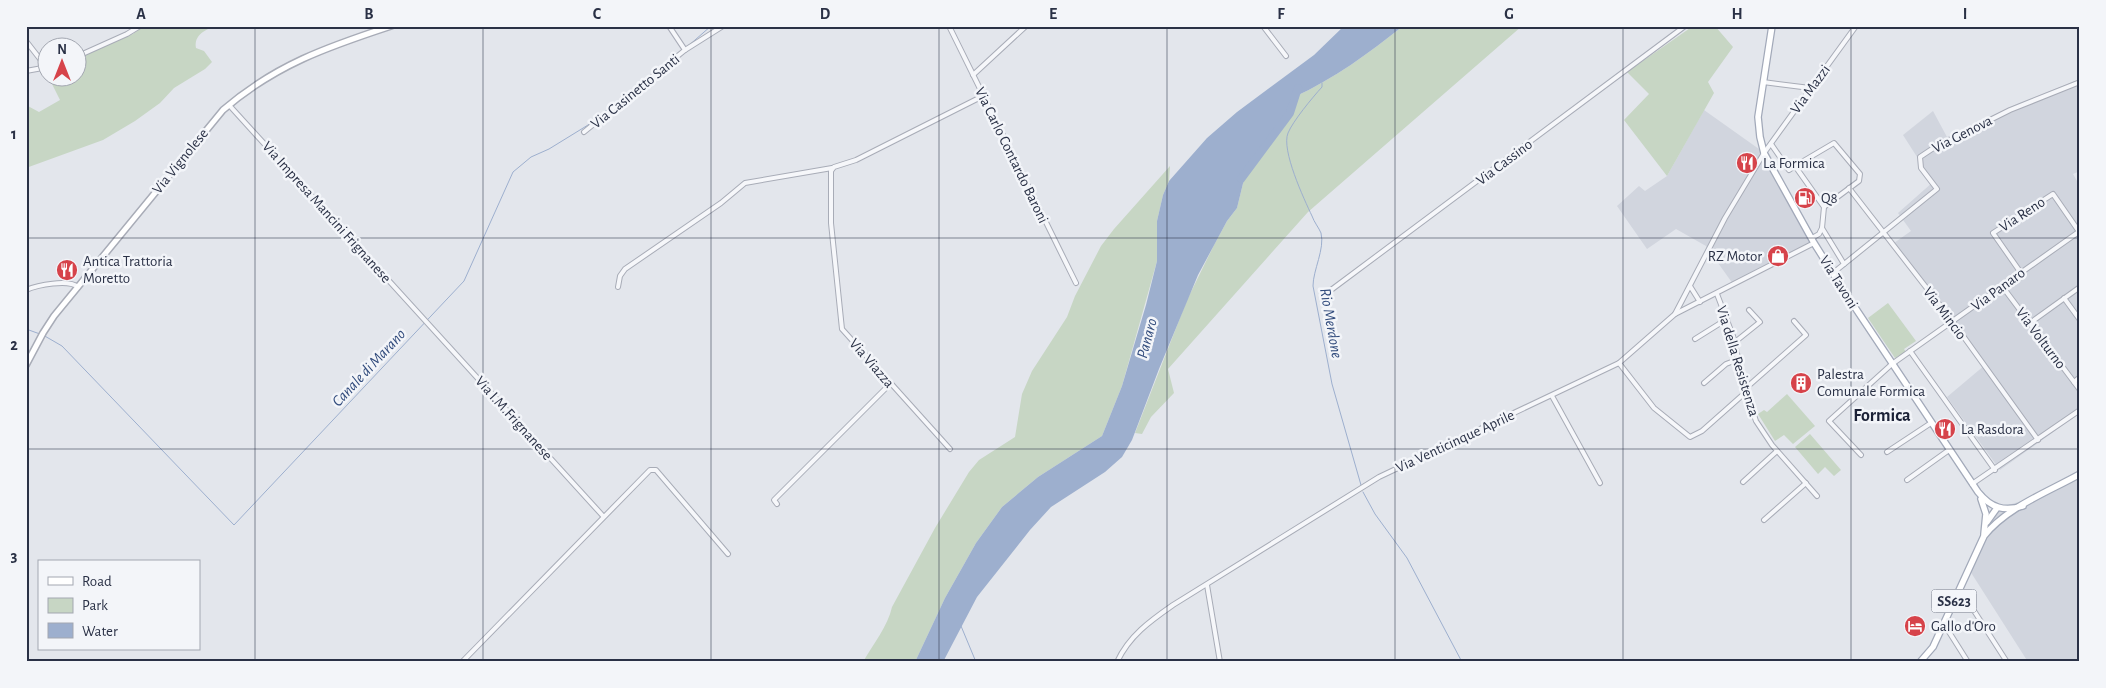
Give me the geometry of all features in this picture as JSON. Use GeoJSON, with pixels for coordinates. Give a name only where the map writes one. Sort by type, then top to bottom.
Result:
{"type":"FeatureCollection","features":[{"type":"Feature","properties":{"kind":"main road","name":"Via Vignolese"},"geometry":{"type":"LineString","coordinates":[[26,365],[41,335],[78,287],[211,122],[229,105],[300,59],[333,45],[391,26]]}},
{"type":"Feature","properties":{"kind":"main road","name":"Via Tavoni"},"geometry":{"type":"LineString","coordinates":[[1772,26],[1758,117],[1764,153],[1833,273],[1892,364],[1972,484],[1985,501],[1997,508]]}},
{"type":"Feature","properties":{"kind":"main road"},"geometry":{"type":"LineString","coordinates":[[1997,508],[2010,509],[2023,506],[2080,474]]}},
{"type":"Feature","properties":{"kind":"main road"},"geometry":{"type":"LineString","coordinates":[[1978,492],[1985,508],[1989,525]]}},
{"type":"Feature","properties":{"kind":"main road","name":"SS623"},"geometry":{"type":"LineString","coordinates":[[1989,525],[2023,506]]}},
{"type":"Feature","properties":{"kind":"main road","name":"SS623"},"geometry":{"type":"LineString","coordinates":[[1920,662],[1933,647],[1997,508]]}},
{"type":"Feature","properties":{"kind":"street"},"geometry":{"type":"LineString","coordinates":[[88,52],[140,26]]}},
{"type":"Feature","properties":{"kind":"street","name":"Via Casinetto Santi"},"geometry":{"type":"LineString","coordinates":[[669,26],[684,49]]}},
{"type":"Feature","properties":{"kind":"street","name":"Via Casinetto Santi"},"geometry":{"type":"LineString","coordinates":[[584,132],[684,49],[723,26]]}},
{"type":"Feature","properties":{"kind":"street","name":"Via Carlo Contardo Baroni"},"geometry":{"type":"LineString","coordinates":[[949,26],[1076,283]]}},
{"type":"Feature","properties":{"kind":"street"},"geometry":{"type":"LineString","coordinates":[[973,75],[1026,26]]}},
{"type":"Feature","properties":{"kind":"street"},"geometry":{"type":"LineString","coordinates":[[1262,26],[1286,56]]}},
{"type":"Feature","properties":{"kind":"street","name":"Via Cassino"},"geometry":{"type":"LineString","coordinates":[[1325,298],[1327,294],[1685,26]]}},
{"type":"Feature","properties":{"kind":"street","name":"Via Mazzi"},"geometry":{"type":"LineString","coordinates":[[1764,153],[1856,26]]}},
{"type":"Feature","properties":{"kind":"street"},"geometry":{"type":"LineString","coordinates":[[26,41],[38,56]]}},
{"type":"Feature","properties":{"kind":"street"},"geometry":{"type":"LineString","coordinates":[[1762,82],[1810,88]]}},
{"type":"Feature","properties":{"kind":"street","name":"Via Genova"},"geometry":{"type":"LineString","coordinates":[[1833,273],[1937,189],[1921,168],[1920,157],[1932,149],[2010,110],[2080,82]]}},
{"type":"Feature","properties":{"kind":"street"},"geometry":{"type":"LineString","coordinates":[[618,287],[620,276],[625,270],[721,203],[745,183],[832,168],[856,160],[983,96]]}},
{"type":"Feature","properties":{"kind":"street","name":"Via Impresa Mancini Frignanese"},"geometry":{"type":"LineString","coordinates":[[229,105],[426,321]]}},
{"type":"Feature","properties":{"kind":"street"},"geometry":{"type":"LineString","coordinates":[[1771,144],[1789,170],[1834,143],[1860,174],[1859,181],[1824,207]]}},
{"type":"Feature","properties":{"kind":"street","name":"Via Venticinque Aprile"},"geometry":{"type":"LineString","coordinates":[[1117,662],[1129,641],[1144,626],[1379,477],[1619,363],[1675,314],[1725,218],[1764,153]]}},
{"type":"Feature","properties":{"kind":"street"},"geometry":{"type":"LineString","coordinates":[[1675,314],[1717,294],[1813,240],[1819,234],[1822,228],[1824,207],[1795,166]]}},
{"type":"Feature","properties":{"kind":"street","name":"Via Viazza"},"geometry":{"type":"LineString","coordinates":[[832,168],[831,223],[842,329],[950,449]]}},
{"type":"Feature","properties":{"kind":"street","name":"Via Mincio"},"geometry":{"type":"LineString","coordinates":[[1849,188],[1882,233],[1953,322],[2038,440]]}},
{"type":"Feature","properties":{"kind":"street","name":"Via Reno"},"geometry":{"type":"LineString","coordinates":[[2021,273],[1993,233],[2053,194],[2079,232]]}},
{"type":"Feature","properties":{"kind":"street"},"geometry":{"type":"LineString","coordinates":[[1822,228],[1844,264]]}},
{"type":"Feature","properties":{"kind":"street","name":"Via Panaro"},"geometry":{"type":"LineString","coordinates":[[1861,455],[1829,421],[1892,364],[2079,232]]}},
{"type":"Feature","properties":{"kind":"street"},"geometry":{"type":"LineString","coordinates":[[26,290],[66,283],[74,284],[78,287]]}},
{"type":"Feature","properties":{"kind":"street"},"geometry":{"type":"LineString","coordinates":[[1690,286],[1700,302]]}},
{"type":"Feature","properties":{"kind":"street","name":"Via Volturno"},"geometry":{"type":"LineString","coordinates":[[2002,286],[2080,390]]}},
{"type":"Feature","properties":{"kind":"street"},"geometry":{"type":"LineString","coordinates":[[2030,323],[2080,287]]}},
{"type":"Feature","properties":{"kind":"street","name":"Via della Resistenza"},"geometry":{"type":"LineString","coordinates":[[1717,294],[1735,342],[1746,390],[1756,421],[1777,451],[1817,496]]}},
{"type":"Feature","properties":{"kind":"street"},"geometry":{"type":"LineString","coordinates":[[2064,298],[2080,320]]}},
{"type":"Feature","properties":{"kind":"street"},"geometry":{"type":"LineString","coordinates":[[1735,342],[1760,322],[1749,310]]}},
{"type":"Feature","properties":{"kind":"street"},"geometry":{"type":"LineString","coordinates":[[1695,339],[1727,319]]}},
{"type":"Feature","properties":{"kind":"street","name":"Via I.M.Frignanese"},"geometry":{"type":"LineString","coordinates":[[426,321],[603,516]]}},
{"type":"Feature","properties":{"kind":"street"},"geometry":{"type":"LineString","coordinates":[[1619,363],[1654,408],[1690,437],[1702,431],[1806,335],[1794,321]]}},
{"type":"Feature","properties":{"kind":"street"},"geometry":{"type":"LineString","coordinates":[[1910,351],[1994,470]]}},
{"type":"Feature","properties":{"kind":"street"},"geometry":{"type":"LineString","coordinates":[[1704,383],[1726,364],[1739,359]]}},
{"type":"Feature","properties":{"kind":"street"},"geometry":{"type":"LineString","coordinates":[[2074,382],[2080,377]]}},
{"type":"Feature","properties":{"kind":"street"},"geometry":{"type":"LineString","coordinates":[[778,504],[774,500],[890,384]]}},
{"type":"Feature","properties":{"kind":"street"},"geometry":{"type":"LineString","coordinates":[[1552,396],[1600,483]]}},
{"type":"Feature","properties":{"kind":"street"},"geometry":{"type":"LineString","coordinates":[[1972,484],[2080,410]]}},
{"type":"Feature","properties":{"kind":"street"},"geometry":{"type":"LineString","coordinates":[[1887,452],[1931,423]]}},
{"type":"Feature","properties":{"kind":"street"},"geometry":{"type":"LineString","coordinates":[[1907,480],[1950,450]]}},
{"type":"Feature","properties":{"kind":"street"},"geometry":{"type":"LineString","coordinates":[[1743,482],[1777,451]]}},
{"type":"Feature","properties":{"kind":"street"},"geometry":{"type":"LineString","coordinates":[[462,662],[650,470],[656,470],[728,554]]}},
{"type":"Feature","properties":{"kind":"street"},"geometry":{"type":"LineString","coordinates":[[1764,520],[1806,483]]}},
{"type":"Feature","properties":{"kind":"street"},"geometry":{"type":"LineString","coordinates":[[1207,585],[1220,662]]}},
{"type":"Feature","properties":{"kind":"street"},"geometry":{"type":"LineString","coordinates":[[1960,589],[2007,662]]}},
{"type":"Feature","properties":{"kind":"street"},"geometry":{"type":"LineString","coordinates":[[1943,623],[1968,662]]}},
{"type":"Feature","properties":{"kind":"street"},"geometry":{"type":"LineString","coordinates":[[1926,656],[1930,662]]}},
{"type":"Feature","properties":{"kind":"shaded area"},"geometry":{"type":"Polygon","coordinates":[[[2080,79],[2080,171],[2073,174],[2080,186],[2080,413],[2000,470],[1947,397],[1985,365],[1894,243],[1911,231],[1898,213],[1933,182],[1903,135],[1933,111],[1947,137],[2019,103],[2080,79]]]}},
{"type":"Feature","properties":{"kind":"shaded area"},"geometry":{"type":"Polygon","coordinates":[[[1704,110],[1766,154],[1817,243],[1733,284],[1706,246],[1676,229],[1647,249],[1617,206],[1639,186],[1645,191],[1667,176],[1704,110]]]}},
{"type":"Feature","properties":{"kind":"shaded area"},"geometry":{"type":"Polygon","coordinates":[[[2080,475],[2080,662],[2028,662],[1970,571],[1998,508],[2032,498],[2080,475]]]}},
{"type":"Feature","properties":{"kind":"green space"},"geometry":{"type":"Polygon","coordinates":[[[143,26],[214,26],[200,34],[196,44],[196,48],[204,51],[212,62],[205,69],[174,88],[160,103],[135,121],[103,140],[26,168],[26,105],[39,112],[60,100],[54,88],[88,88],[88,54],[133,34],[143,26]]]}},
{"type":"Feature","properties":{"kind":"green space"},"geometry":{"type":"Polygon","coordinates":[[[1403,26],[1522,26],[1308,212],[1168,369],[1174,393],[1151,417],[1142,434],[1135,433],[1187,300],[1227,221],[1237,208],[1247,167],[1290,113],[1294,97],[1351,65],[1403,26]]]}},
{"type":"Feature","properties":{"kind":"green space"},"geometry":{"type":"Polygon","coordinates":[[[1693,26],[1715,26],[1733,47],[1708,82],[1714,93],[1667,176],[1624,120],[1649,94],[1627,72],[1693,26]]]}},
{"type":"Feature","properties":{"kind":"green space"},"geometry":{"type":"Polygon","coordinates":[[[1170,166],[1169,181],[1163,195],[1157,221],[1157,261],[1122,386],[1102,436],[1038,477],[1002,507],[976,543],[945,598],[915,662],[863,662],[884,628],[892,607],[935,528],[969,472],[979,460],[1015,437],[1022,394],[1032,371],[1067,317],[1075,296],[1101,246],[1170,166]]]}},
{"type":"Feature","properties":{"kind":"green space"},"geometry":{"type":"Polygon","coordinates":[[[1888,303],[1916,341],[1904,349],[1906,352],[1895,358],[1868,318],[1888,303]]]}},
{"type":"Feature","properties":{"kind":"green space"},"geometry":{"type":"Polygon","coordinates":[[[1787,394],[1815,426],[1793,444],[1784,435],[1775,441],[1758,414],[1764,410],[1767,412],[1787,394]]]}},
{"type":"Feature","properties":{"kind":"green space"},"geometry":{"type":"Polygon","coordinates":[[[1810,434],[1841,470],[1834,476],[1825,467],[1818,474],[1795,447],[1810,434]]]}},
{"type":"Feature","properties":{"kind":"water"},"geometry":{"type":"Polygon","coordinates":[[[1344,26],[1403,26],[1351,65],[1294,97],[1290,113],[1247,167],[1237,208],[1227,221],[1198,275],[1132,440],[1122,457],[1105,472],[1051,507],[1030,530],[977,597],[943,662],[915,662],[945,598],[976,543],[1002,507],[1038,477],[1102,436],[1122,386],[1146,305],[1157,261],[1157,221],[1163,195],[1169,181],[1207,138],[1237,112],[1314,55],[1344,26]]]}},
{"type":"Feature","properties":{"kind":"waterway","name":"Canale di Marano"},"geometry":{"type":"LineString","coordinates":[[687,47],[711,26]]}},
{"type":"Feature","properties":{"kind":"waterway","name":"Rio Merdone"},"geometry":{"type":"LineString","coordinates":[[1322,83],[1322,87],[1290,128],[1287,141],[1294,174],[1321,233],[1320,253],[1313,286],[1332,384],[1361,485]]}},
{"type":"Feature","properties":{"kind":"waterway","name":"Canale di Marano"},"geometry":{"type":"LineString","coordinates":[[43,335],[62,346],[234,525],[464,281],[513,172],[531,157],[549,149],[588,125],[639,85]]}},
{"type":"Feature","properties":{"kind":"waterway","name":"Panaro"},"geometry":{"type":"LineString","coordinates":[[1241,179],[1290,113],[1298,88]]}},
{"type":"Feature","properties":{"kind":"waterway","name":"Canale di Marano"},"geometry":{"type":"LineString","coordinates":[[26,329],[40,334]]}},
{"type":"Feature","properties":{"kind":"waterway","name":"Rio Merdone"},"geometry":{"type":"LineString","coordinates":[[1363,492],[1375,514],[1407,558],[1462,662]]}},
{"type":"Feature","properties":{"kind":"waterway"},"geometry":{"type":"LineString","coordinates":[[961,626],[976,662]]}},
{"type":"Feature","properties":{"kind":"place","name":"La Formica"},"geometry":{"type":"Point","coordinates":[1747,163]}},
{"type":"Feature","properties":{"kind":"place","name":"Q8"},"geometry":{"type":"Point","coordinates":[1805,198]}},
{"type":"Feature","properties":{"kind":"place","name":"RZ Motor"},"geometry":{"type":"Point","coordinates":[1778,256]}},
{"type":"Feature","properties":{"kind":"place","name":"Antica Trattoria Moretto"},"geometry":{"type":"Point","coordinates":[67,270]}},
{"type":"Feature","properties":{"kind":"place","name":"Palestra Comunale Formica"},"geometry":{"type":"Point","coordinates":[1801,383]}},
{"type":"Feature","properties":{"kind":"place","name":"La Rasdora"},"geometry":{"type":"Point","coordinates":[1945,429]}},
{"type":"Feature","properties":{"kind":"place","name":"Gallo d'Oro"},"geometry":{"type":"Point","coordinates":[1915,626]}},
{"type":"Feature","properties":{"kind":"district","name":"Formica"},"geometry":{"type":"Point","coordinates":[1882,415]}}]}
